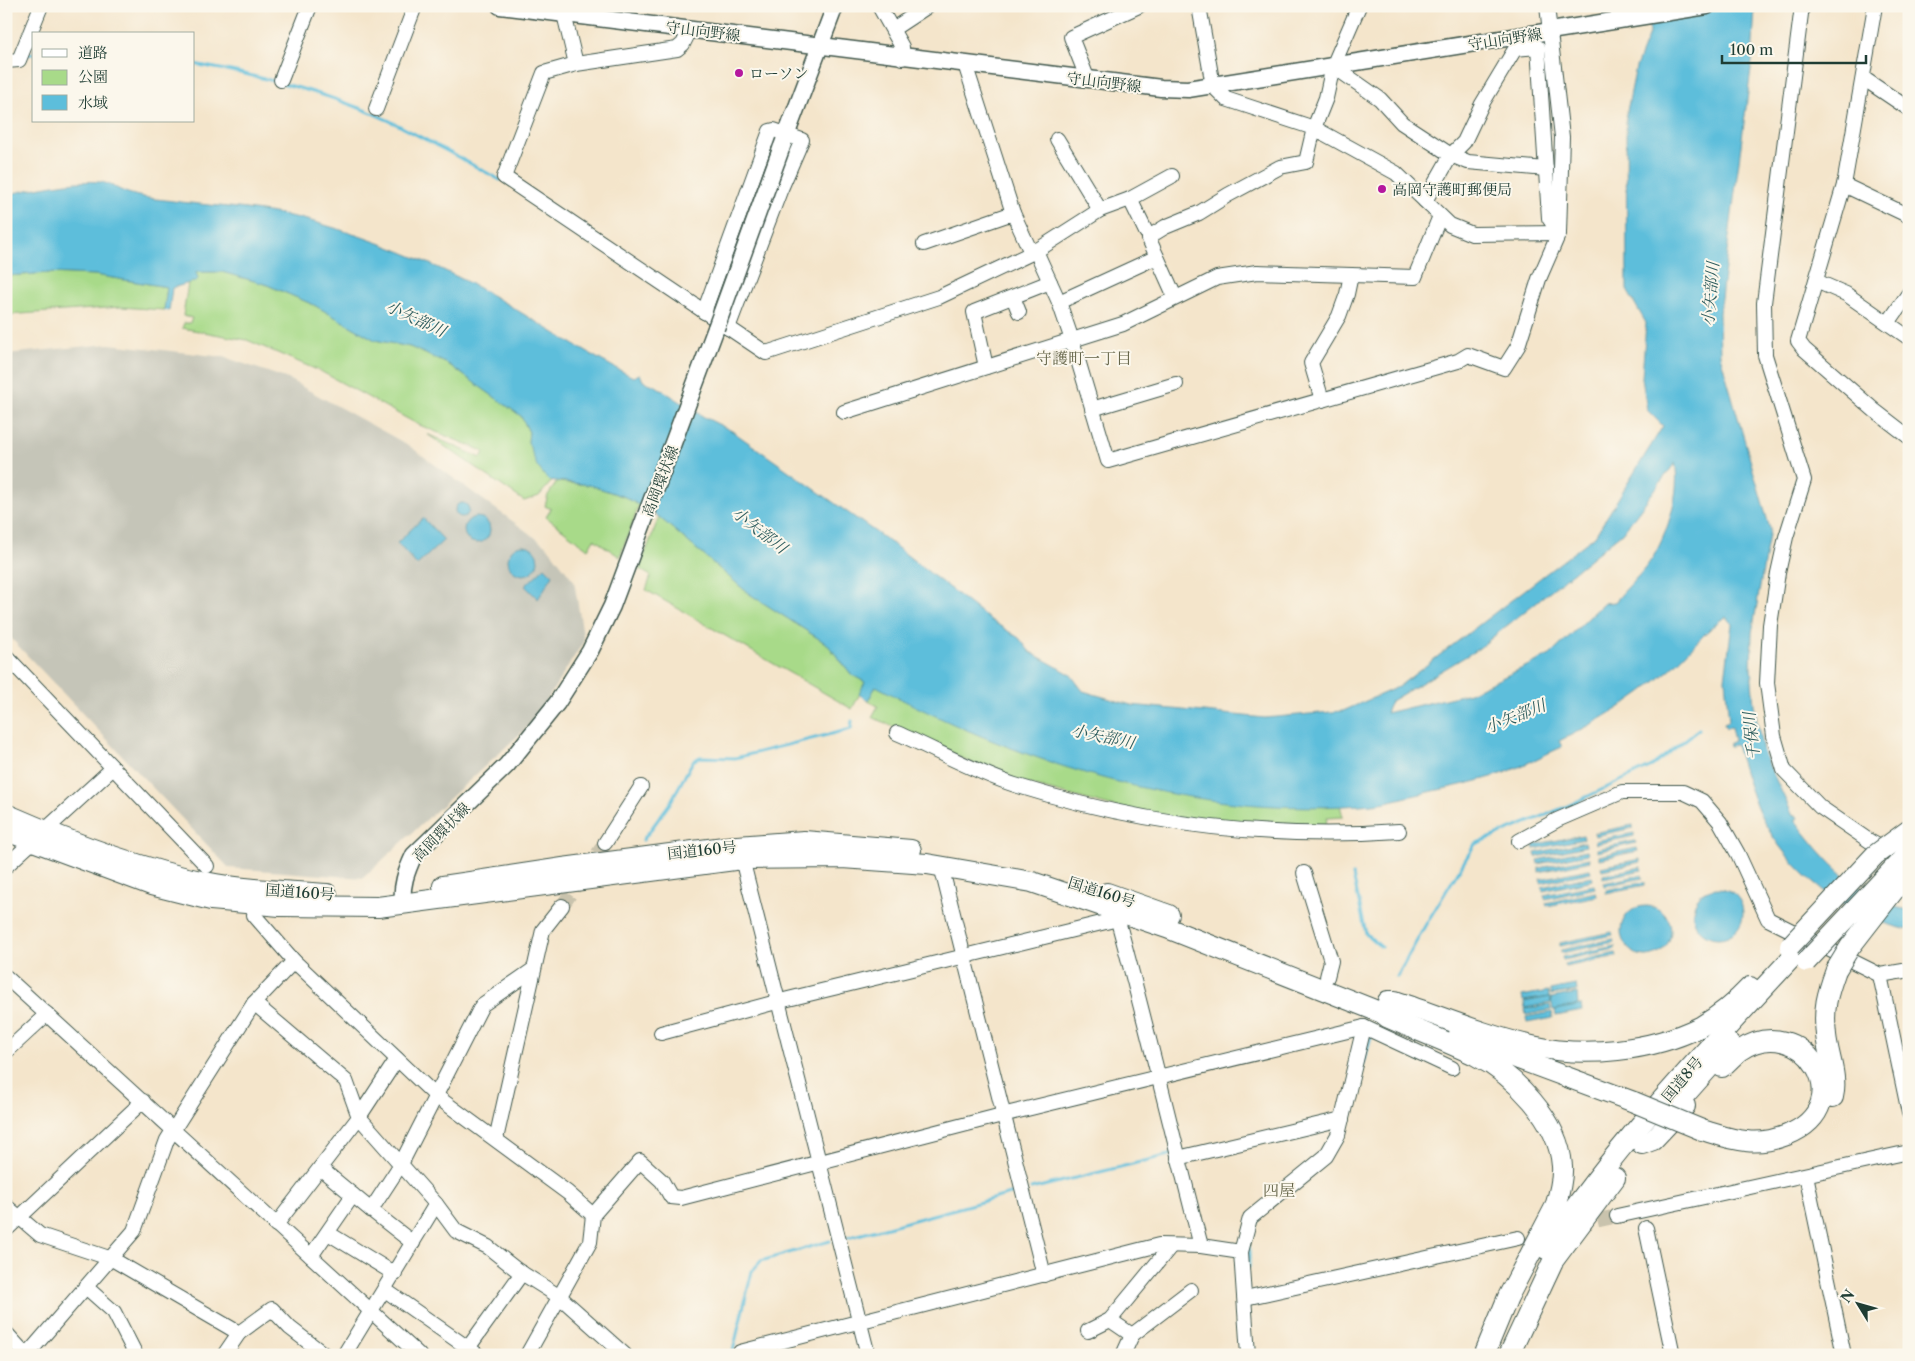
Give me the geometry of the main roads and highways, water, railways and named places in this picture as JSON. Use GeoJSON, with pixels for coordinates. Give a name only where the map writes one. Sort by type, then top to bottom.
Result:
{"type":"FeatureCollection","features":[{"type":"Feature","properties":{"kind":"highway","name":"国道160号"},"geometry":{"type":"LineString","coordinates":[[6,814],[39,835]]}},
{"type":"Feature","properties":{"kind":"highway","name":"国道8号"},"geometry":{"type":"LineString","coordinates":[[1492,1355],[1511,1309],[1574,1208],[1697,1060],[1798,953],[1909,830]]}},
{"type":"Feature","properties":{"kind":"highway","name":"国道160号"},"geometry":{"type":"LineString","coordinates":[[6,831],[39,835],[170,874],[207,882],[262,890],[376,894],[402,897],[742,859],[842,858],[941,866],[1032,882],[1117,914],[1167,928],[1385,1007]]}},
{"type":"Feature","properties":{"kind":"highway","name":"国道160号"},"geometry":{"type":"LineString","coordinates":[[402,897],[724,847],[804,842],[854,844],[956,856],[1020,866],[1136,902],[1327,977],[1385,1007]]}},
{"type":"Feature","properties":{"kind":"highway","name":"国道8号"},"geometry":{"type":"LineString","coordinates":[[1509,1355],[1553,1261],[1642,1144],[1731,1043],[1798,953],[1909,852]]}},
{"type":"Feature","properties":{"kind":"highway"},"geometry":{"type":"LineString","coordinates":[[1385,1007],[1389,1013],[1633,1106],[1698,1134],[1752,1152],[1798,1145],[1817,1131],[1830,1110],[1834,1094],[1833,1068],[1826,1037],[1824,1004],[1836,970],[1850,947],[1909,872]]}},
{"type":"Feature","properties":{"kind":"highway"},"geometry":{"type":"LineString","coordinates":[[1385,1007],[1395,1001],[1532,1046],[1563,1051],[1607,1052],[1661,1040],[1700,1026],[1798,953]]}},
{"type":"Feature","properties":{"kind":"highway"},"geometry":{"type":"LineString","coordinates":[[1385,1007],[1387,1017],[1476,1056],[1506,1076],[1545,1119],[1560,1155],[1562,1177],[1555,1207],[1508,1297],[1484,1355]]}},
{"type":"Feature","properties":{"kind":"highway"},"geometry":{"type":"LineString","coordinates":[[1642,1144],[1653,1140],[1740,1050],[1774,1041],[1791,1044],[1803,1050],[1816,1065],[1823,1086],[1822,1099],[1806,1125],[1796,1131],[1779,1138],[1747,1142],[1698,1134]]}},
{"type":"Feature","properties":{"kind":"main road","name":"守山向野線"},"geometry":{"type":"LineString","coordinates":[[500,6],[566,10],[690,30],[902,58],[1188,90],[1707,6]]}},
{"type":"Feature","properties":{"kind":"main road","name":"高岡環状線"},"geometry":{"type":"LineString","coordinates":[[402,897],[406,872],[414,856],[507,765],[557,703],[590,651],[612,606],[709,351],[722,328],[784,142],[835,6]]}},
{"type":"Feature","properties":{"kind":"water"},"geometry":{"type":"Polygon","coordinates":[[[1648,6],[1755,6],[1752,62],[1719,313],[1720,355],[1770,529],[1752,633],[1751,669],[1754,705],[1763,752],[1793,816],[1796,815],[1798,818],[1795,820],[1815,846],[1838,870],[1878,898],[1894,904],[1894,907],[1909,910],[1909,930],[1885,923],[1841,903],[1803,873],[1772,835],[1753,797],[1736,745],[1729,746],[1728,744],[1734,741],[1731,727],[1726,728],[1724,723],[1729,721],[1725,679],[1732,624],[1726,617],[1714,625],[1674,666],[1629,701],[1559,741],[1562,747],[1504,773],[1482,780],[1372,804],[1307,807],[1242,804],[1178,795],[1115,781],[1053,763],[993,741],[934,715],[876,686],[868,701],[859,694],[865,682],[852,675],[827,644],[748,593],[659,517],[625,497],[590,485],[548,480],[537,466],[528,442],[529,432],[521,416],[448,364],[410,347],[375,340],[314,305],[265,284],[222,272],[196,272],[198,279],[196,281],[172,288],[169,311],[164,310],[167,287],[95,275],[49,273],[6,276],[6,195],[66,183],[100,182],[141,197],[280,214],[339,229],[400,251],[460,278],[613,367],[633,377],[640,374],[643,381],[656,386],[704,417],[732,431],[894,545],[989,619],[1019,638],[1030,652],[1070,674],[1083,691],[1131,705],[1265,718],[1343,711],[1398,687],[1595,536],[1663,426],[1647,410],[1642,378],[1646,323],[1627,290],[1626,116],[1636,67],[1649,34],[1648,6]],[[1675,463],[1622,533],[1478,649],[1391,701],[1386,713],[1470,693],[1550,655],[1604,603],[1615,602],[1645,569],[1664,536],[1675,498],[1675,463]]]}},
{"type":"Feature","properties":{"kind":"water"},"geometry":{"type":"Polygon","coordinates":[[[462,503],[467,505],[469,510],[467,515],[462,517],[457,515],[455,510],[457,505],[462,503]]]}},
{"type":"Feature","properties":{"kind":"water"},"geometry":{"type":"Polygon","coordinates":[[[477,517],[486,521],[490,530],[486,539],[477,543],[468,539],[464,530],[468,521],[477,517]]]}},
{"type":"Feature","properties":{"kind":"water"},"geometry":{"type":"Polygon","coordinates":[[[423,518],[444,540],[417,565],[397,543],[423,518]]]}},
{"type":"Feature","properties":{"kind":"water"},"geometry":{"type":"Polygon","coordinates":[[[523,545],[534,549],[538,560],[534,571],[523,575],[512,571],[508,560],[512,549],[523,545]]]}},
{"type":"Feature","properties":{"kind":"water"},"geometry":{"type":"Polygon","coordinates":[[[545,567],[553,575],[538,599],[525,586],[545,567]]]}},
{"type":"Feature","properties":{"kind":"water"},"geometry":{"type":"Polygon","coordinates":[[[1633,825],[1633,828],[1595,836],[1594,833],[1633,825]]]}},
{"type":"Feature","properties":{"kind":"water"},"geometry":{"type":"Polygon","coordinates":[[[1634,833],[1634,836],[1596,844],[1595,841],[1634,833]]]}},
{"type":"Feature","properties":{"kind":"water"},"geometry":{"type":"Polygon","coordinates":[[[1583,835],[1584,839],[1534,849],[1533,845],[1583,835]]]}},
{"type":"Feature","properties":{"kind":"water"},"geometry":{"type":"Polygon","coordinates":[[[1635,841],[1636,843],[1597,852],[1597,849],[1635,841]]]}},
{"type":"Feature","properties":{"kind":"water"},"geometry":{"type":"Polygon","coordinates":[[[1585,842],[1586,846],[1536,857],[1535,853],[1585,842]]]}},
{"type":"Feature","properties":{"kind":"water"},"geometry":{"type":"Polygon","coordinates":[[[1637,848],[1638,851],[1599,859],[1599,856],[1637,848]]]}},
{"type":"Feature","properties":{"kind":"water"},"geometry":{"type":"Polygon","coordinates":[[[1587,850],[1588,854],[1538,864],[1537,860],[1587,850]]]}},
{"type":"Feature","properties":{"kind":"water"},"geometry":{"type":"Polygon","coordinates":[[[1589,858],[1590,861],[1539,872],[1539,868],[1589,858]]]}},
{"type":"Feature","properties":{"kind":"water"},"geometry":{"type":"Polygon","coordinates":[[[1640,859],[1640,862],[1602,870],[1601,867],[1640,859]]]}},
{"type":"Feature","properties":{"kind":"water"},"geometry":{"type":"Polygon","coordinates":[[[1641,867],[1642,870],[1603,878],[1603,875],[1641,867]]]}},
{"type":"Feature","properties":{"kind":"water"},"geometry":{"type":"Polygon","coordinates":[[[1590,869],[1591,872],[1541,883],[1540,879],[1590,869]]]}},
{"type":"Feature","properties":{"kind":"water"},"geometry":{"type":"Polygon","coordinates":[[[1642,875],[1643,878],[1604,886],[1604,883],[1642,875]]]}},
{"type":"Feature","properties":{"kind":"water"},"geometry":{"type":"Polygon","coordinates":[[[1592,876],[1593,880],[1543,891],[1542,887],[1592,876]]]}},
{"type":"Feature","properties":{"kind":"water"},"geometry":{"type":"Polygon","coordinates":[[[1645,882],[1645,885],[1606,893],[1606,890],[1645,882]]]}},
{"type":"Feature","properties":{"kind":"water"},"geometry":{"type":"Polygon","coordinates":[[[1594,885],[1595,888],[1545,899],[1544,895],[1594,885]]]}},
{"type":"Feature","properties":{"kind":"water"},"geometry":{"type":"Polygon","coordinates":[[[1718,888],[1732,892],[1739,899],[1743,913],[1739,927],[1732,934],[1718,938],[1704,934],[1697,927],[1693,913],[1697,899],[1704,892],[1718,888]]]}},
{"type":"Feature","properties":{"kind":"water"},"geometry":{"type":"Polygon","coordinates":[[[1596,892],[1597,896],[1547,906],[1546,903],[1596,892]]]}},
{"type":"Feature","properties":{"kind":"water"},"geometry":{"type":"Polygon","coordinates":[[[1646,906],[1660,910],[1667,917],[1671,931],[1667,945],[1660,952],[1646,956],[1632,952],[1625,945],[1621,931],[1625,917],[1632,910],[1646,906]]]}},
{"type":"Feature","properties":{"kind":"water"},"geometry":{"type":"Polygon","coordinates":[[[1612,932],[1613,935],[1560,946],[1560,943],[1612,932]]]}},
{"type":"Feature","properties":{"kind":"water"},"geometry":{"type":"Polygon","coordinates":[[[1613,939],[1614,942],[1561,953],[1561,950],[1613,939]]]}},
{"type":"Feature","properties":{"kind":"water"},"geometry":{"type":"Polygon","coordinates":[[[1615,946],[1615,949],[1563,960],[1562,957],[1615,946]]]}},
{"type":"Feature","properties":{"kind":"water"},"geometry":{"type":"Polygon","coordinates":[[[1616,953],[1617,956],[1565,967],[1564,964],[1616,953]]]}},
{"type":"Feature","properties":{"kind":"water"},"geometry":{"type":"Polygon","coordinates":[[[1576,985],[1577,991],[1551,995],[1550,990],[1576,985]]]}},
{"type":"Feature","properties":{"kind":"water"},"geometry":{"type":"Polygon","coordinates":[[[1548,991],[1549,997],[1523,1001],[1522,996],[1548,991]]]}},
{"type":"Feature","properties":{"kind":"water"},"geometry":{"type":"Polygon","coordinates":[[[1577,993],[1578,1005],[1553,1010],[1551,998],[1577,993]]]}},
{"type":"Feature","properties":{"kind":"water"},"geometry":{"type":"Polygon","coordinates":[[[1550,997],[1551,1003],[1525,1008],[1524,1002],[1550,997]]]}},
{"type":"Feature","properties":{"kind":"water"},"geometry":{"type":"Polygon","coordinates":[[[1550,1005],[1551,1010],[1526,1015],[1525,1009],[1550,1005]]]}},
{"type":"Feature","properties":{"kind":"water"},"geometry":{"type":"Polygon","coordinates":[[[1581,1005],[1582,1011],[1556,1016],[1555,1010],[1581,1005]]]}},
{"type":"Feature","properties":{"kind":"water"},"geometry":{"type":"Polygon","coordinates":[[[1552,1012],[1553,1018],[1527,1023],[1526,1017],[1552,1012]]]}},
{"type":"Feature","properties":{"kind":"waterway"},"geometry":{"type":"LineString","coordinates":[[24,55],[32,54]]}},
{"type":"Feature","properties":{"kind":"waterway"},"geometry":{"type":"LineString","coordinates":[[195,64],[272,80],[351,105],[398,125],[500,180]]}},
{"type":"Feature","properties":{"kind":"waterway"},"geometry":{"type":"LineString","coordinates":[[643,840],[670,803],[693,761],[700,757],[735,758],[851,729],[852,721]]}},
{"type":"Feature","properties":{"kind":"waterway"},"geometry":{"type":"LineString","coordinates":[[1397,977],[1426,924],[1475,844],[1563,808],[1652,766],[1699,729]]}},
{"type":"Feature","properties":{"kind":"waterway"},"geometry":{"type":"LineString","coordinates":[[1353,875],[1366,934],[1381,947]]}},
{"type":"Feature","properties":{"kind":"waterway"},"geometry":{"type":"LineString","coordinates":[[1357,1085],[1372,1034]]}},
{"type":"Feature","properties":{"kind":"waterway"},"geometry":{"type":"LineString","coordinates":[[1031,1189],[1173,1154]]}},
{"type":"Feature","properties":{"kind":"waterway"},"geometry":{"type":"LineString","coordinates":[[847,1238],[1018,1192]]}},
{"type":"Feature","properties":{"kind":"waterway"},"geometry":{"type":"LineString","coordinates":[[1254,1228],[1261,1216]]}},
{"type":"Feature","properties":{"kind":"waterway"},"geometry":{"type":"LineString","coordinates":[[732,1355],[752,1271],[761,1261],[830,1241]]}},
{"type":"Feature","properties":{"kind":"waterway"},"geometry":{"type":"LineString","coordinates":[[1249,1246],[1249,1267]]}},
{"type":"Feature","properties":{"kind":"waterway"},"geometry":{"type":"LineString","coordinates":[[6,1349],[11,1355]]}},
{"type":"Feature","properties":{"kind":"tunnel"},"geometry":{"type":"LineString","coordinates":[[562,906],[605,843]]}},
{"type":"Feature","properties":{"kind":"tunnel"},"geometry":{"type":"LineString","coordinates":[[1577,1225],[1617,1216]]}},
{"type":"Feature","properties":{"kind":"place","name":"ローソン"},"geometry":{"type":"Point","coordinates":[739,73]}},
{"type":"Feature","properties":{"kind":"place","name":"高岡守護町郵便局"},"geometry":{"type":"Point","coordinates":[1382,189]}},
{"type":"Feature","properties":{"kind":"district","name":"守護町一丁目"},"geometry":{"type":"Point","coordinates":[1084,358]}},
{"type":"Feature","properties":{"kind":"district","name":"四屋"},"geometry":{"type":"Point","coordinates":[1279,1190]}},
{"type":"Feature","properties":{"kind":"water label","name":"小矢部川"},"geometry":{"type":"Point","coordinates":[1710,294]}},
{"type":"Feature","properties":{"kind":"water label","name":"小矢部川"},"geometry":{"type":"Point","coordinates":[416,318]}},
{"type":"Feature","properties":{"kind":"water label","name":"小矢部川"},"geometry":{"type":"Point","coordinates":[760,530]}},
{"type":"Feature","properties":{"kind":"water label","name":"小矢部川"},"geometry":{"type":"Point","coordinates":[1515,716]}},
{"type":"Feature","properties":{"kind":"water label","name":"小矢部川"},"geometry":{"type":"Point","coordinates":[1103,736]}},
{"type":"Feature","properties":{"kind":"water label","name":"千保川"},"geometry":{"type":"Point","coordinates":[1751,736]}}]}
